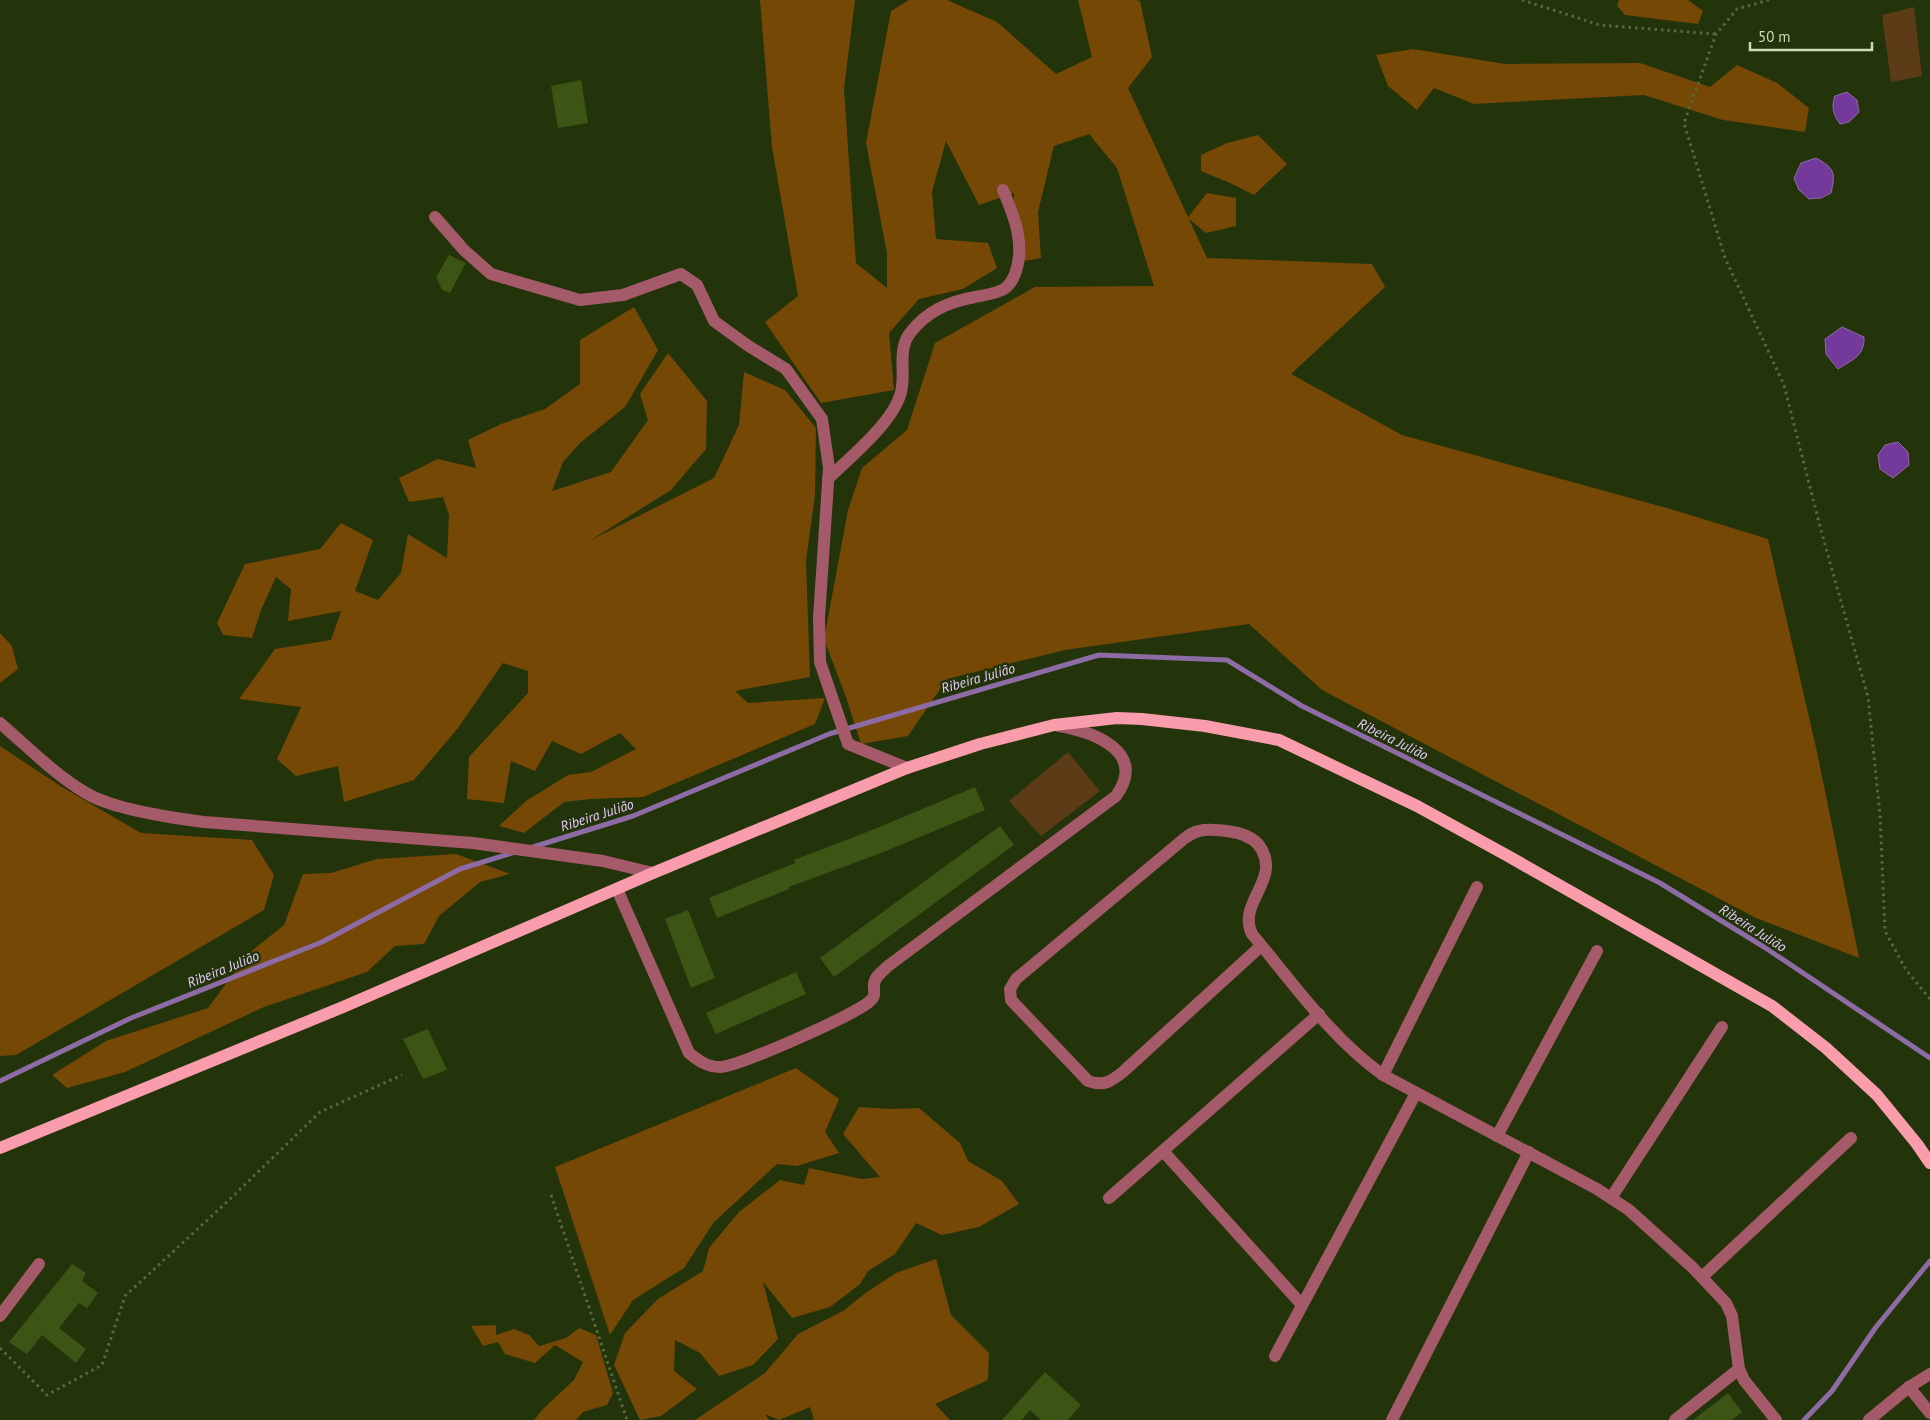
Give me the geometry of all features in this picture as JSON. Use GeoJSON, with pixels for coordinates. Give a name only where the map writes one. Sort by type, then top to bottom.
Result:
{"type":"FeatureCollection","features":[{"type":"Feature","properties":{"kind":"main road"},"geometry":{"type":"LineString","coordinates":[[0,1148],[343,1007],[653,873],[907,768],[980,744],[1054,725],[1096,719],[1142,719],[1205,726],[1279,740],[1417,806],[1508,856],[1772,1006],[1826,1048],[1877,1095],[1930,1163]]}},
{"type":"Feature","properties":{"kind":"street"},"geometry":{"type":"LineString","coordinates":[[828,479],[879,428],[895,407],[901,392],[904,343],[911,332],[934,312],[950,302],[989,294],[1005,288],[1013,278],[1018,264],[1020,244],[1013,214],[1003,190]]}},
{"type":"Feature","properties":{"kind":"street"},"geometry":{"type":"LineString","coordinates":[[434,217],[464,250],[491,274],[580,300],[623,295],[681,274],[697,285],[714,321],[746,345],[786,369],[822,419],[829,468],[819,618],[820,662],[848,744],[907,768]]}},
{"type":"Feature","properties":{"kind":"street"},"geometry":{"type":"LineString","coordinates":[[0,722],[48,766],[86,793],[126,808],[177,819],[204,822],[473,843],[603,861],[653,873]]}},
{"type":"Feature","properties":{"kind":"street"},"geometry":{"type":"LineString","coordinates":[[617,889],[689,1053],[705,1065],[721,1067],[764,1052],[848,1015],[867,1004],[874,997],[876,980],[888,966],[1116,796],[1123,785],[1126,770],[1121,757],[1114,748],[1104,740],[1078,730],[1054,725]]}},
{"type":"Feature","properties":{"kind":"street"},"geometry":{"type":"LineString","coordinates":[[1261,946],[1124,1071],[1111,1082],[1098,1085],[1088,1081],[1011,1000],[1010,989],[1016,979],[1185,838],[1200,830],[1231,832],[1247,836],[1258,844],[1267,859],[1266,874],[1250,911],[1248,926],[1261,946],[1319,1014],[1361,1059],[1383,1075],[1597,1189],[1629,1210],[1702,1277],[1726,1303],[1732,1316],[1736,1333],[1739,1369],[1744,1380],[1776,1420]]}},
{"type":"Feature","properties":{"kind":"street"},"geometry":{"type":"LineString","coordinates":[[1383,1075],[1477,887]]}},
{"type":"Feature","properties":{"kind":"street"},"geometry":{"type":"LineString","coordinates":[[1497,1136],[1597,951]]}},
{"type":"Feature","properties":{"kind":"street"},"geometry":{"type":"LineString","coordinates":[[1109,1198],[1319,1014]]}},
{"type":"Feature","properties":{"kind":"street"},"geometry":{"type":"LineString","coordinates":[[1611,1198],[1722,1028]]}},
{"type":"Feature","properties":{"kind":"street"},"geometry":{"type":"LineString","coordinates":[[1275,1356],[1416,1093]]}},
{"type":"Feature","properties":{"kind":"street"},"geometry":{"type":"LineString","coordinates":[[1702,1277],[1851,1138]]}},
{"type":"Feature","properties":{"kind":"street"},"geometry":{"type":"LineString","coordinates":[[1164,1151],[1302,1305]]}},
{"type":"Feature","properties":{"kind":"street"},"geometry":{"type":"LineString","coordinates":[[1392,1420],[1529,1152]]}},
{"type":"Feature","properties":{"kind":"street"},"geometry":{"type":"LineString","coordinates":[[0,1316],[39,1264]]}},
{"type":"Feature","properties":{"kind":"street"},"geometry":{"type":"LineString","coordinates":[[1675,1420],[1739,1369]]}},
{"type":"Feature","properties":{"kind":"street"},"geometry":{"type":"LineString","coordinates":[[1869,1420],[1909,1387],[1930,1374]]}},
{"type":"Feature","properties":{"kind":"street"},"geometry":{"type":"LineString","coordinates":[[1909,1387],[1930,1412]]}},
{"type":"Feature","properties":{"kind":"path"},"geometry":{"type":"LineString","coordinates":[[1522,0],[1600,25],[1716,34]]}},
{"type":"Feature","properties":{"kind":"path"},"geometry":{"type":"LineString","coordinates":[[1769,0],[1736,9],[1716,34],[1684,123],[1726,258],[1784,385],[1822,534],[1868,697],[1880,815],[1885,931],[1906,970],[1930,999]]}},
{"type":"Feature","properties":{"kind":"path"},"geometry":{"type":"LineString","coordinates":[[0,1348],[47,1395],[102,1365],[125,1296],[230,1200],[320,1112],[402,1075]]}},
{"type":"Feature","properties":{"kind":"path"},"geometry":{"type":"LineString","coordinates":[[551,1195],[627,1420]]}},
{"type":"Feature","properties":{"kind":"shaded area"},"geometry":{"type":"Polygon","coordinates":[[[760,0],[855,0],[844,89],[856,263],[887,288],[887,253],[866,143],[891,11],[909,0],[947,0],[997,22],[1056,74],[1092,57],[1078,0],[1140,1],[1152,57],[1128,88],[1188,217],[1207,193],[1236,198],[1236,226],[1206,233],[1189,219],[1207,258],[1372,264],[1385,287],[1291,374],[1402,435],[1674,510],[1768,539],[1817,752],[1859,958],[1756,918],[1322,690],[1249,624],[1065,650],[947,679],[908,736],[861,744],[824,639],[848,510],[862,468],[907,430],[935,343],[1035,287],[1154,286],[1117,168],[1089,134],[1054,146],[1038,212],[1041,258],[1024,261],[1013,228],[1014,193],[979,205],[946,141],[932,192],[936,239],[988,243],[997,268],[963,289],[919,299],[889,333],[894,390],[821,403],[765,322],[798,296],[772,147],[760,0]]]}},
{"type":"Feature","properties":{"kind":"shaded area"},"geometry":{"type":"Polygon","coordinates":[[[1619,0],[1688,0],[1703,11],[1698,24],[1625,15],[1617,6],[1619,0]]]}},
{"type":"Feature","properties":{"kind":"shaded area"},"geometry":{"type":"Polygon","coordinates":[[[1914,7],[1922,76],[1891,82],[1882,15],[1914,7]]]}},
{"type":"Feature","properties":{"kind":"shaded area"},"geometry":{"type":"Polygon","coordinates":[[[1413,49],[1505,64],[1640,63],[1710,87],[1737,65],[1777,83],[1809,108],[1805,132],[1723,120],[1644,95],[1474,104],[1434,88],[1417,110],[1388,86],[1376,55],[1413,49]]]}},
{"type":"Feature","properties":{"kind":"shaded area"},"geometry":{"type":"Polygon","coordinates":[[[1847,92],[1857,100],[1859,112],[1849,122],[1840,124],[1833,110],[1833,104],[1835,96],[1847,92]]]}},
{"type":"Feature","properties":{"kind":"shaded area"},"geometry":{"type":"Polygon","coordinates":[[[1258,135],[1287,164],[1254,195],[1201,171],[1201,155],[1227,143],[1258,135]]]}},
{"type":"Feature","properties":{"kind":"shaded area"},"geometry":{"type":"Polygon","coordinates":[[[1816,158],[1827,165],[1832,171],[1833,186],[1831,193],[1821,198],[1809,199],[1799,190],[1794,178],[1801,163],[1816,158]]]}},
{"type":"Feature","properties":{"kind":"shaded area"},"geometry":{"type":"Polygon","coordinates":[[[634,307],[658,350],[625,407],[580,443],[563,462],[552,491],[611,472],[648,420],[640,394],[668,353],[707,401],[706,449],[671,490],[591,540],[714,478],[739,425],[744,372],[785,390],[816,428],[815,495],[806,561],[810,677],[735,691],[748,703],[825,698],[815,724],[643,797],[564,802],[524,833],[499,826],[526,801],[568,775],[591,772],[636,749],[620,733],[581,754],[552,741],[535,771],[511,761],[504,803],[467,799],[469,757],[528,693],[528,671],[503,663],[458,728],[414,780],[344,802],[338,766],[296,776],[277,759],[301,707],[239,699],[275,649],[331,640],[341,611],[288,621],[291,589],[276,577],[261,610],[252,638],[223,635],[217,623],[245,564],[320,549],[341,523],[373,540],[355,591],[378,600],[401,573],[408,534],[447,558],[449,515],[443,497],[409,502],[399,478],[438,459],[476,468],[468,440],[501,424],[545,409],[580,384],[580,340],[634,307]]]}},
{"type":"Feature","properties":{"kind":"shaded area"},"geometry":{"type":"Polygon","coordinates":[[[1842,327],[1864,337],[1864,343],[1857,357],[1838,369],[1826,354],[1825,339],[1842,327]]]}},
{"type":"Feature","properties":{"kind":"shaded area"},"geometry":{"type":"Polygon","coordinates":[[[1898,442],[1908,452],[1909,465],[1893,478],[1880,469],[1878,455],[1885,445],[1898,442]]]}},
{"type":"Feature","properties":{"kind":"shaded area"},"geometry":{"type":"Polygon","coordinates":[[[0,633],[12,646],[18,669],[0,683],[0,633]]]}},
{"type":"Feature","properties":{"kind":"shaded area"},"geometry":{"type":"Polygon","coordinates":[[[0,746],[62,787],[141,833],[252,840],[274,875],[264,910],[16,1055],[0,1056],[0,746]]]}},
{"type":"Feature","properties":{"kind":"shaded area"},"geometry":{"type":"Polygon","coordinates":[[[1068,752],[1100,791],[1041,836],[1009,801],[1068,752]]]}},
{"type":"Feature","properties":{"kind":"shaded area"},"geometry":{"type":"Polygon","coordinates":[[[456,854],[510,874],[480,882],[439,916],[424,944],[395,946],[367,972],[264,1007],[125,1072],[67,1088],[52,1075],[106,1041],[208,1008],[249,953],[284,925],[303,874],[331,873],[377,859],[456,854]]]}},
{"type":"Feature","properties":{"kind":"shaded area"},"geometry":{"type":"Polygon","coordinates":[[[796,1068],[839,1099],[825,1132],[839,1153],[797,1166],[777,1164],[714,1222],[684,1268],[633,1300],[610,1335],[555,1167],[796,1068]]]}},
{"type":"Feature","properties":{"kind":"shaded area"},"geometry":{"type":"Polygon","coordinates":[[[859,1107],[919,1108],[960,1143],[968,1161],[1002,1181],[1019,1204],[979,1227],[942,1235],[916,1223],[895,1254],[868,1271],[860,1284],[830,1307],[792,1318],[763,1282],[778,1339],[753,1365],[719,1376],[700,1353],[675,1340],[674,1371],[697,1389],[661,1416],[640,1420],[614,1365],[625,1333],[658,1299],[703,1271],[709,1248],[739,1212],[780,1180],[804,1185],[809,1168],[862,1179],[880,1177],[843,1134],[859,1107]]]}},
{"type":"Feature","properties":{"kind":"shaded area"},"geometry":{"type":"Polygon","coordinates":[[[936,1259],[951,1315],[989,1353],[988,1380],[935,1404],[950,1420],[814,1420],[810,1407],[779,1420],[765,1414],[769,1420],[695,1420],[765,1373],[798,1334],[843,1311],[896,1273],[936,1259]]]}},
{"type":"Feature","properties":{"kind":"shaded area"},"geometry":{"type":"Polygon","coordinates":[[[496,1325],[496,1335],[514,1329],[529,1335],[539,1346],[566,1338],[579,1328],[596,1335],[613,1393],[607,1405],[583,1412],[576,1420],[534,1420],[574,1380],[583,1362],[555,1345],[535,1363],[505,1354],[498,1342],[483,1346],[471,1326],[496,1325]]]}},
{"type":"Feature","properties":{"kind":"building"},"geometry":{"type":"Polygon","coordinates":[[[581,80],[588,123],[558,128],[551,86],[581,80]]]}},
{"type":"Feature","properties":{"kind":"building"},"geometry":{"type":"Polygon","coordinates":[[[449,255],[466,263],[450,293],[442,290],[436,277],[449,255]]]}},
{"type":"Feature","properties":{"kind":"building"},"geometry":{"type":"Polygon","coordinates":[[[975,787],[985,810],[881,853],[789,887],[789,889],[717,918],[709,898],[795,863],[794,860],[975,787]]]}},
{"type":"Feature","properties":{"kind":"building"},"geometry":{"type":"Polygon","coordinates":[[[1000,826],[1014,845],[834,977],[820,958],[1000,826]]]}},
{"type":"Feature","properties":{"kind":"building"},"geometry":{"type":"Polygon","coordinates":[[[688,910],[715,978],[691,988],[665,919],[688,910]]]}},
{"type":"Feature","properties":{"kind":"building"},"geometry":{"type":"Polygon","coordinates":[[[796,972],[806,994],[716,1034],[706,1013],[796,972]]]}},
{"type":"Feature","properties":{"kind":"building"},"geometry":{"type":"Polygon","coordinates":[[[428,1029],[447,1070],[423,1079],[403,1039],[428,1029]]]}},
{"type":"Feature","properties":{"kind":"building"},"geometry":{"type":"Polygon","coordinates":[[[72,1264],[86,1273],[82,1281],[98,1293],[87,1308],[79,1303],[59,1328],[86,1349],[76,1363],[42,1335],[27,1354],[9,1342],[72,1264]]]}},
{"type":"Feature","properties":{"kind":"building"},"geometry":{"type":"Polygon","coordinates":[[[1045,1372],[1081,1405],[1068,1420],[1041,1420],[1030,1410],[1022,1420],[1002,1420],[1045,1372]]]}},
{"type":"Feature","properties":{"kind":"building"},"geometry":{"type":"Polygon","coordinates":[[[1728,1393],[1742,1412],[1732,1420],[1693,1420],[1728,1393]]]}},
{"type":"Feature","properties":{"kind":"waterway","name":"Ribeira Julião"},"geometry":{"type":"LineString","coordinates":[[533,847],[633,816],[829,734],[1099,655],[1227,660],[1302,706],[1660,883],[1764,947],[1930,1058]]}},
{"type":"Feature","properties":{"kind":"waterway","name":"Ribeira Julião"},"geometry":{"type":"LineString","coordinates":[[0,1081],[131,1018],[322,942],[460,869],[515,852]]}},
{"type":"Feature","properties":{"kind":"waterway"},"geometry":{"type":"LineString","coordinates":[[1804,1420],[1832,1391],[1876,1327],[1930,1261]]}}]}
